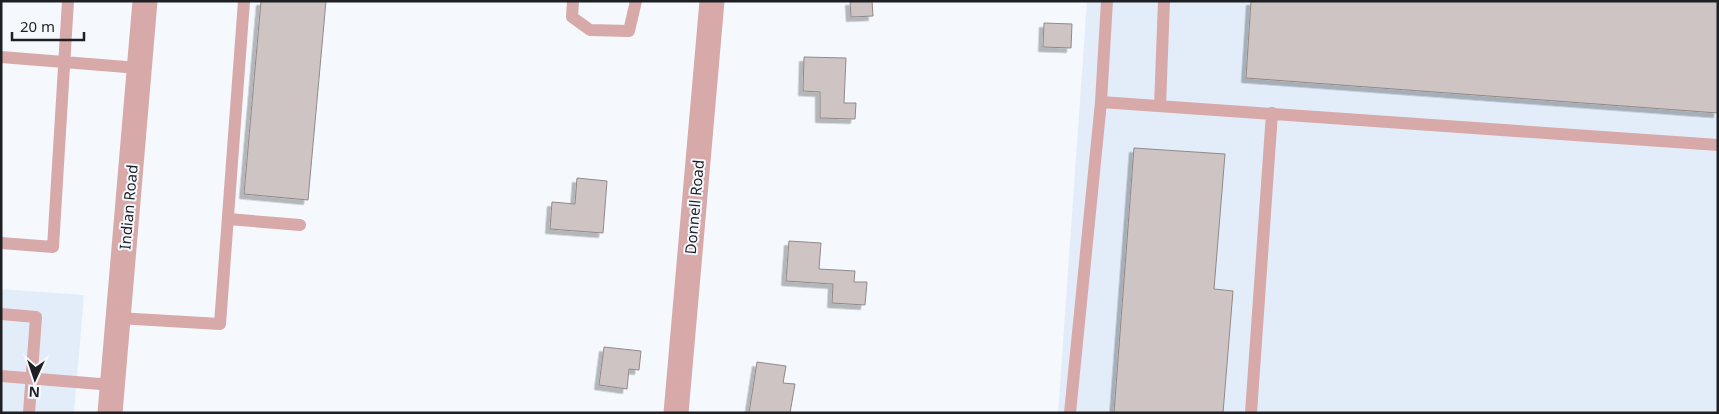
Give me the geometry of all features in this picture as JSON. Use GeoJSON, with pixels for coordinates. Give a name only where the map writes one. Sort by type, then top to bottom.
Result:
{"type":"FeatureCollection","features":[{"type":"Feature","properties":{"kind":"street","name":"Indian Road"},"geometry":{"type":"LineString","coordinates":[[110,413],[145,1]]}},
{"type":"Feature","properties":{"kind":"street","name":"Donnell Road"},"geometry":{"type":"LineString","coordinates":[[676,413],[712,1]]}},
{"type":"Feature","properties":{"kind":"lane"},"geometry":{"type":"LineString","coordinates":[[1,244],[52,247],[68,1]]}},
{"type":"Feature","properties":{"kind":"lane"},"geometry":{"type":"LineString","coordinates":[[118,318],[220,324],[244,1]]}},
{"type":"Feature","properties":{"kind":"lane"},"geometry":{"type":"LineString","coordinates":[[573,1],[572,17],[590,30],[630,31],[636,1]]}},
{"type":"Feature","properties":{"kind":"lane"},"geometry":{"type":"LineString","coordinates":[[1070,413],[1101,102],[1107,1]]}},
{"type":"Feature","properties":{"kind":"lane"},"geometry":{"type":"LineString","coordinates":[[1160,106],[1164,1]]}},
{"type":"Feature","properties":{"kind":"lane"},"geometry":{"type":"LineString","coordinates":[[1,57],[139,68]]}},
{"type":"Feature","properties":{"kind":"lane"},"geometry":{"type":"LineString","coordinates":[[1101,102],[1718,145]]}},
{"type":"Feature","properties":{"kind":"lane"},"geometry":{"type":"LineString","coordinates":[[1251,413],[1272,113]]}},
{"type":"Feature","properties":{"kind":"lane"},"geometry":{"type":"LineString","coordinates":[[228,219],[300,225]]}},
{"type":"Feature","properties":{"kind":"lane"},"geometry":{"type":"LineString","coordinates":[[1,314],[36,317],[29,413]]}},
{"type":"Feature","properties":{"kind":"lane"},"geometry":{"type":"LineString","coordinates":[[1,376],[112,385]]}},
{"type":"Feature","properties":{"kind":"shaded area"},"geometry":{"type":"Polygon","coordinates":[[[1087,1],[1718,1],[1718,413],[1058,413],[1087,1]]]}},
{"type":"Feature","properties":{"kind":"shaded area"},"geometry":{"type":"Polygon","coordinates":[[[1,289],[84,295],[74,413],[1,413],[1,289]]]}},
{"type":"Feature","properties":{"kind":"building"},"geometry":{"type":"Polygon","coordinates":[[[261,1],[326,1],[308,200],[244,194],[261,1]]]}},
{"type":"Feature","properties":{"kind":"building"},"geometry":{"type":"Polygon","coordinates":[[[850,1],[872,1],[873,16],[851,17],[850,1]]]}},
{"type":"Feature","properties":{"kind":"building"},"geometry":{"type":"Polygon","coordinates":[[[1251,1],[1718,1],[1718,113],[1246,78],[1251,1]]]}},
{"type":"Feature","properties":{"kind":"building"},"geometry":{"type":"Polygon","coordinates":[[[1044,23],[1072,24],[1071,48],[1043,47],[1044,23]]]}},
{"type":"Feature","properties":{"kind":"building"},"geometry":{"type":"Polygon","coordinates":[[[804,57],[846,58],[844,103],[856,103],[855,119],[820,118],[820,92],[803,91],[804,57]]]}},
{"type":"Feature","properties":{"kind":"building"},"geometry":{"type":"Polygon","coordinates":[[[1134,148],[1225,154],[1214,289],[1233,291],[1223,413],[1114,413],[1134,148]]]}},
{"type":"Feature","properties":{"kind":"building"},"geometry":{"type":"Polygon","coordinates":[[[577,178],[607,181],[603,233],[550,229],[552,202],[575,204],[577,178]]]}},
{"type":"Feature","properties":{"kind":"building"},"geometry":{"type":"Polygon","coordinates":[[[789,241],[821,243],[819,269],[855,271],[854,282],[867,282],[865,305],[832,303],[833,284],[786,281],[789,241]]]}},
{"type":"Feature","properties":{"kind":"building"},"geometry":{"type":"Polygon","coordinates":[[[604,347],[641,351],[639,370],[629,369],[627,389],[599,385],[604,347]]]}},
{"type":"Feature","properties":{"kind":"building"},"geometry":{"type":"Polygon","coordinates":[[[757,362],[786,366],[783,383],[795,384],[790,413],[749,413],[757,362]]]}}]}
